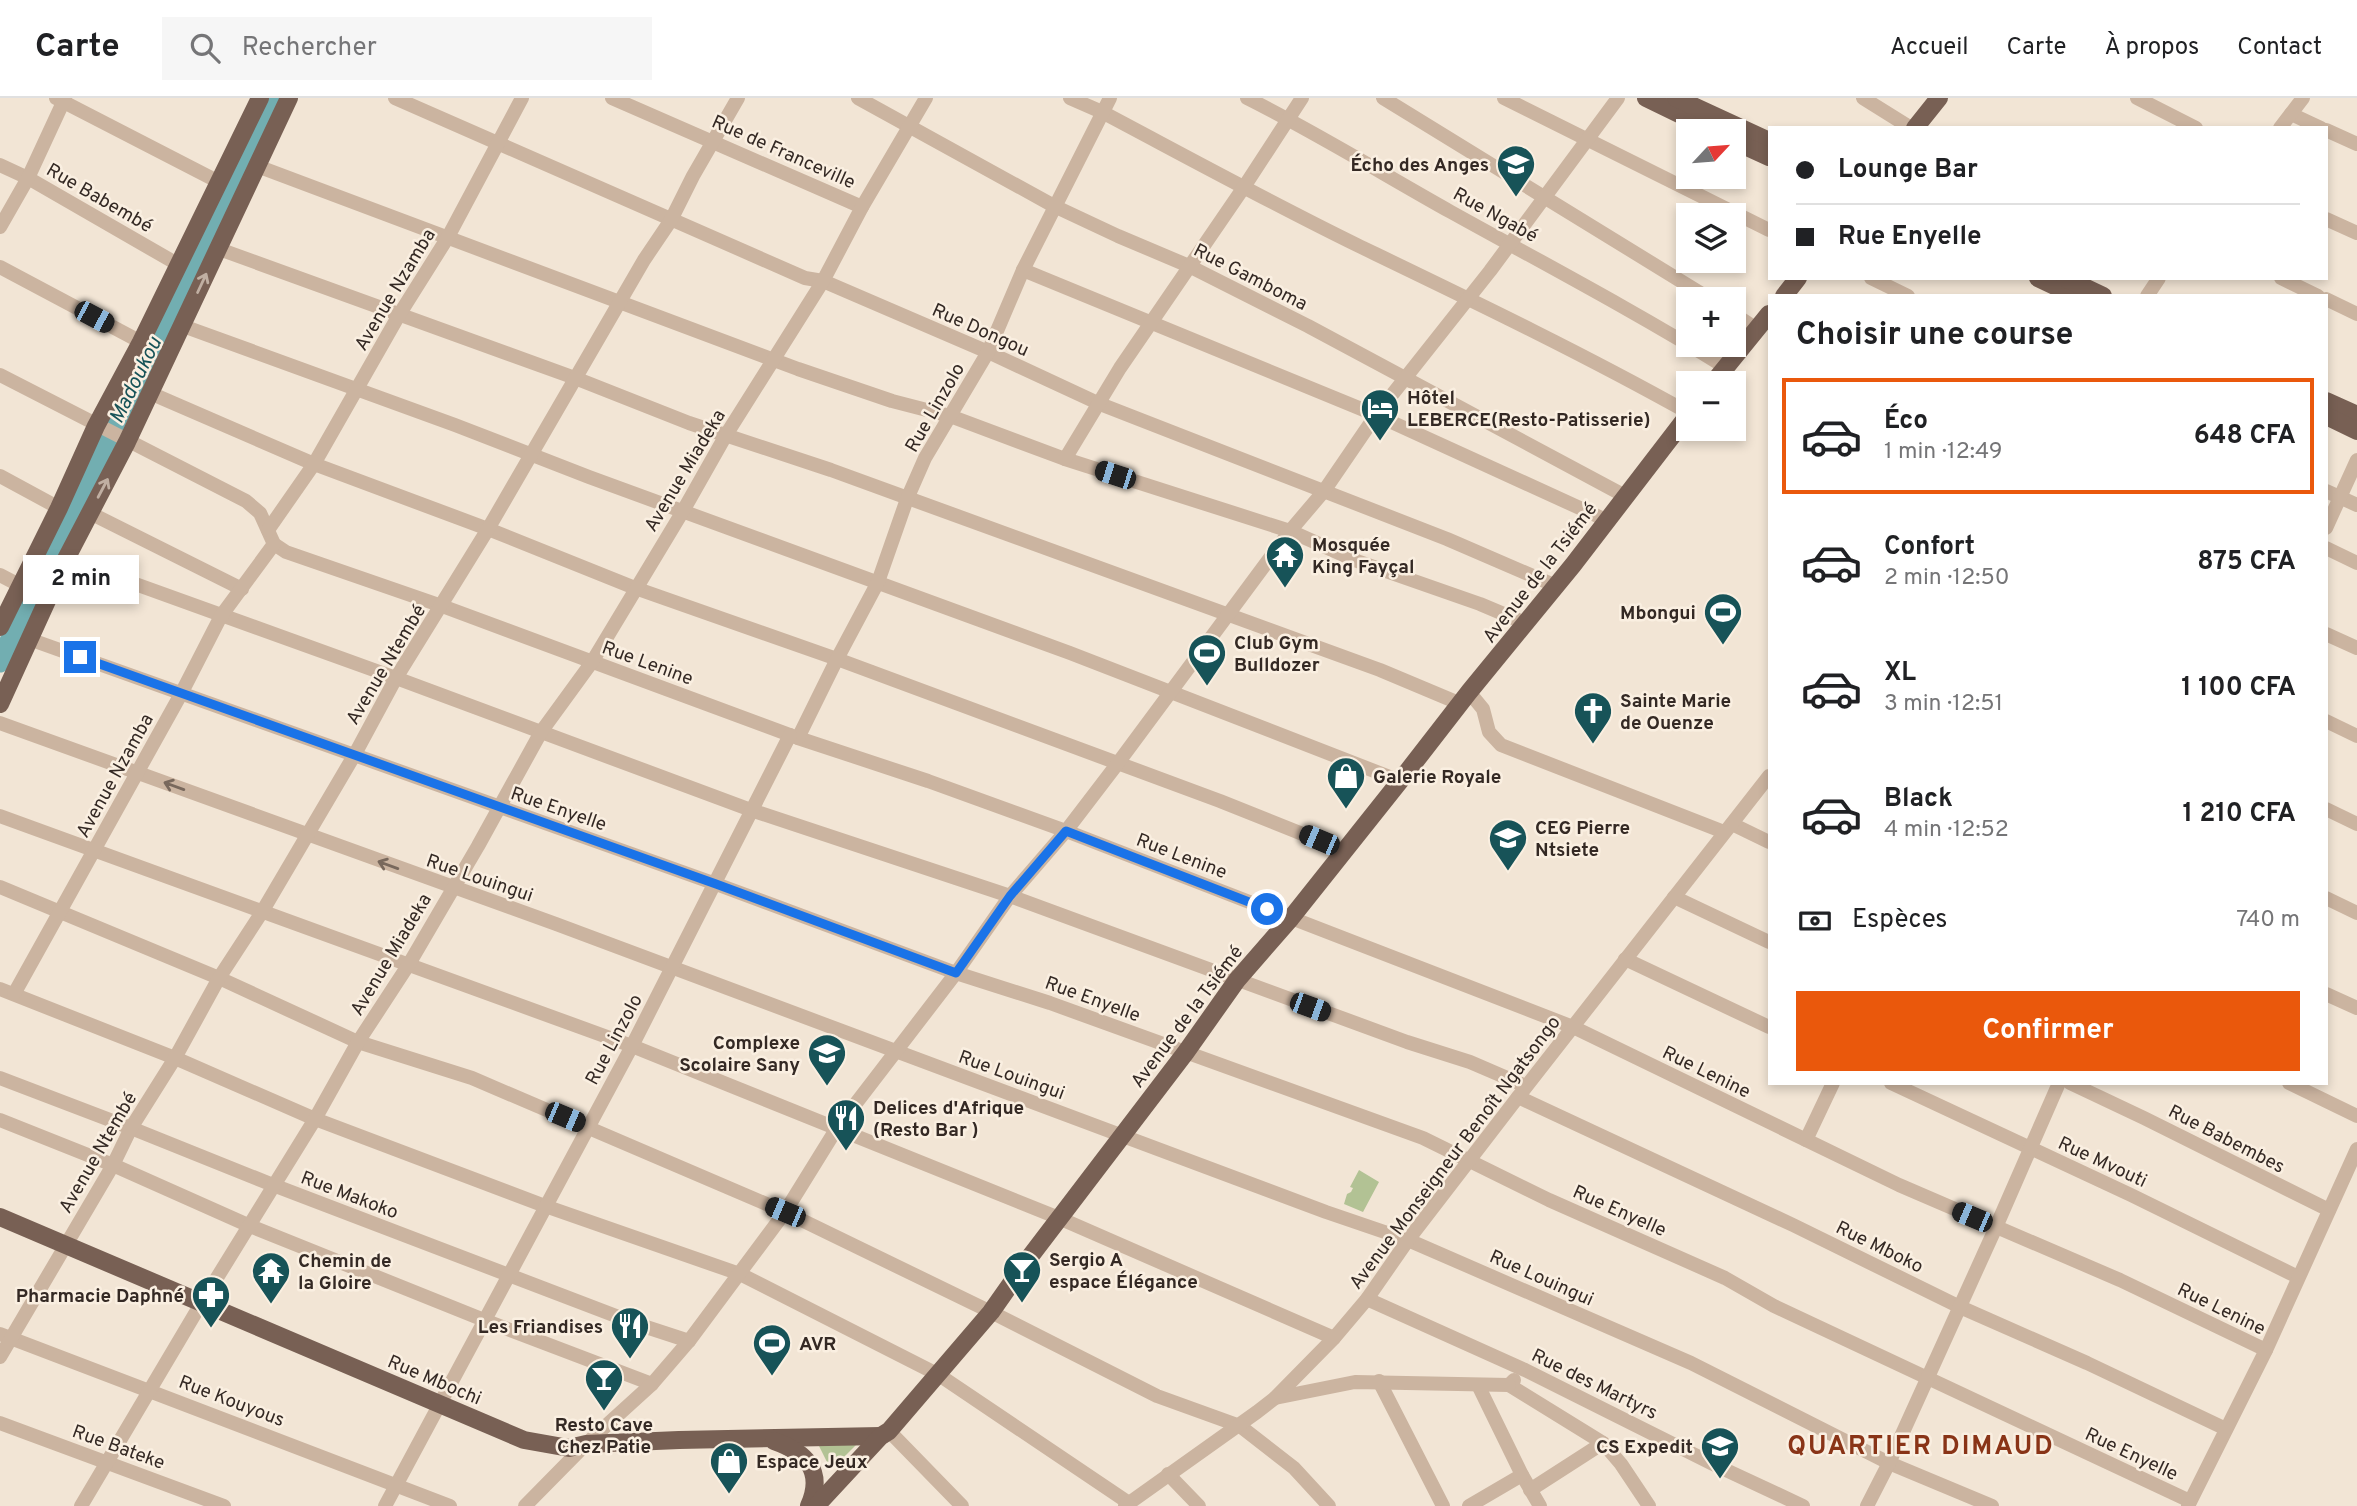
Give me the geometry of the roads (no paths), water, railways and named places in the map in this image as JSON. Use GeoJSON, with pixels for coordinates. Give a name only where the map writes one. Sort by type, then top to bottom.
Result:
{"type":"FeatureCollection","features":[{"type":"Feature","properties":{"kind":"main road"},"geometry":{"type":"LineString","coordinates":[[0,704],[66,559],[183,326],[289,98]]}},
{"type":"Feature","properties":{"kind":"main road"},"geometry":{"type":"LineString","coordinates":[[1646,98],[1689,119]]}},
{"type":"Feature","properties":{"kind":"main road"},"geometry":{"type":"LineString","coordinates":[[1676,98],[1768,141]]}},
{"type":"Feature","properties":{"kind":"main road"},"geometry":{"type":"LineString","coordinates":[[1915,126],[1939,98]]}},
{"type":"Feature","properties":{"kind":"main road"},"geometry":{"type":"LineString","coordinates":[[0,627],[219,182],[256,100]]}},
{"type":"Feature","properties":{"kind":"main road"},"geometry":{"type":"LineString","coordinates":[[1746,146],[1768,157]]}},
{"type":"Feature","properties":{"kind":"main road"},"geometry":{"type":"LineString","coordinates":[[1786,294],[1796,280]]}},
{"type":"Feature","properties":{"kind":"main road"},"geometry":{"type":"LineString","coordinates":[[2042,280],[2072,294]]}},
{"type":"Feature","properties":{"kind":"main road"},"geometry":{"type":"LineString","coordinates":[[2069,280],[2100,294]]}},
{"type":"Feature","properties":{"kind":"main road"},"geometry":{"type":"LineString","coordinates":[[1723,371],[1768,315]]}},
{"type":"Feature","properties":{"kind":"main road"},"geometry":{"type":"LineString","coordinates":[[2328,402],[2357,415]]}},
{"type":"Feature","properties":{"kind":"main road"},"geometry":{"type":"LineString","coordinates":[[2328,417],[2357,431]]}},
{"type":"Feature","properties":{"kind":"main road","name":"Avenue de la Tsiémé"},"geometry":{"type":"LineString","coordinates":[[816,1506],[939,1375],[991,1312],[1237,980],[1345,851],[1676,431]]}},
{"type":"Feature","properties":{"kind":"main road","name":"Rue Mbochi"},"geometry":{"type":"LineString","coordinates":[[0,1217],[524,1440],[569,1448],[586,1444],[885,1433]]}},
{"type":"Feature","properties":{"kind":"main road"},"geometry":{"type":"LineString","coordinates":[[764,1437],[790,1447],[806,1459],[815,1481],[809,1506]]}},
{"type":"Feature","properties":{"kind":"street","name":"Rue Dongou"},"geometry":{"type":"LineString","coordinates":[[395,98],[805,278],[823,281],[988,352],[1100,404],[1447,539],[1556,586]]}},
{"type":"Feature","properties":{"kind":"street","name":"Avenue Nzamba"},"geometry":{"type":"LineString","coordinates":[[268,530],[314,464],[399,314],[448,237],[523,98]]}},
{"type":"Feature","properties":{"kind":"street","name":"Rue de Franceville"},"geometry":{"type":"LineString","coordinates":[[612,98],[862,207]]}},
{"type":"Feature","properties":{"kind":"street","name":"Avenue Ntembé"},"geometry":{"type":"LineString","coordinates":[[0,1357],[6,1336],[66,1245],[219,978],[262,912],[355,754],[396,678],[488,529],[644,260],[671,220],[737,98]]}},
{"type":"Feature","properties":{"kind":"street","name":"Rue Gamboma"},"geometry":{"type":"LineString","coordinates":[[858,98],[1054,206],[1189,266],[1406,378],[1625,496]]}},
{"type":"Feature","properties":{"kind":"street","name":"Avenue Miadeka"},"geometry":{"type":"LineString","coordinates":[[81,1506],[272,1185],[315,1119],[358,1042],[409,964],[541,732],[592,662],[726,435],[823,281],[862,207],[926,98]]}},
{"type":"Feature","properties":{"kind":"street"},"geometry":{"type":"LineString","coordinates":[[1070,98],[1102,112],[1355,244],[1469,297],[1602,365],[1676,407]]}},
{"type":"Feature","properties":{"kind":"street","name":"Rue Linzolo"},"geometry":{"type":"LineString","coordinates":[[385,1506],[632,1046],[751,810],[878,582],[907,499],[925,458],[988,352],[1023,270],[1110,98]]}},
{"type":"Feature","properties":{"kind":"street","name":"Rue Ngabé"},"geometry":{"type":"LineString","coordinates":[[1247,98],[1288,118],[1508,244],[1577,280],[1725,368]]}},
{"type":"Feature","properties":{"kind":"street"},"geometry":{"type":"LineString","coordinates":[[1065,459],[1120,368],[1302,98]]}},
{"type":"Feature","properties":{"kind":"street"},"geometry":{"type":"LineString","coordinates":[[1383,98],[1691,287]]}},
{"type":"Feature","properties":{"kind":"street"},"geometry":{"type":"LineString","coordinates":[[1504,98],[1768,229]]}},
{"type":"Feature","properties":{"kind":"street"},"geometry":{"type":"LineString","coordinates":[[525,1506],[586,1444],[652,1384],[689,1341],[785,1212],[837,1128],[956,973],[1010,896],[1066,831],[1118,763],[1290,531],[1324,491],[1376,415],[1469,297],[1618,98]]}},
{"type":"Feature","properties":{"kind":"street"},"geometry":{"type":"LineString","coordinates":[[1863,98],[1910,126]]}},
{"type":"Feature","properties":{"kind":"street"},"geometry":{"type":"LineString","coordinates":[[2137,98],[2192,126]]}},
{"type":"Feature","properties":{"kind":"street"},"geometry":{"type":"LineString","coordinates":[[2282,126],[2303,98]]}},
{"type":"Feature","properties":{"kind":"street"},"geometry":{"type":"LineString","coordinates":[[0,227],[28,178],[61,99],[219,182]]}},
{"type":"Feature","properties":{"kind":"street"},"geometry":{"type":"LineString","coordinates":[[2291,114],[2317,126]]}},
{"type":"Feature","properties":{"kind":"street"},"geometry":{"type":"LineString","coordinates":[[2328,131],[2357,144]]}},
{"type":"Feature","properties":{"kind":"street","name":"Rue Babembé"},"geometry":{"type":"LineString","coordinates":[[0,165],[28,178],[179,264]]}},
{"type":"Feature","properties":{"kind":"street"},"geometry":{"type":"LineString","coordinates":[[257,166],[892,401],[950,416],[1065,459],[1290,531],[1357,561],[1480,604],[1525,623]]}},
{"type":"Feature","properties":{"kind":"street"},"geometry":{"type":"LineString","coordinates":[[2328,220],[2357,233]]}},
{"type":"Feature","properties":{"kind":"street"},"geometry":{"type":"LineString","coordinates":[[219,249],[726,435],[831,470],[1227,615],[1465,698],[1483,709],[1489,732],[1501,745],[1768,842]]}},
{"type":"Feature","properties":{"kind":"street"},"geometry":{"type":"LineString","coordinates":[[0,267],[141,342]]}},
{"type":"Feature","properties":{"kind":"street"},"geometry":{"type":"LineString","coordinates":[[1023,270],[1376,415],[1606,520]]}},
{"type":"Feature","properties":{"kind":"street"},"geometry":{"type":"LineString","coordinates":[[1875,280],[1904,294]]}},
{"type":"Feature","properties":{"kind":"street"},"geometry":{"type":"LineString","coordinates":[[2285,280],[2314,294]]}},
{"type":"Feature","properties":{"kind":"street"},"geometry":{"type":"LineString","coordinates":[[2328,300],[2357,314]]}},
{"type":"Feature","properties":{"kind":"street"},"geometry":{"type":"LineString","coordinates":[[1746,322],[1757,329]]}},
{"type":"Feature","properties":{"kind":"street"},"geometry":{"type":"LineString","coordinates":[[183,326],[878,582],[1400,781]]}},
{"type":"Feature","properties":{"kind":"street"},"geometry":{"type":"LineString","coordinates":[[0,376],[246,501],[260,513],[274,544]]}},
{"type":"Feature","properties":{"kind":"street"},"geometry":{"type":"LineString","coordinates":[[150,393],[314,464],[635,588],[1118,763],[1345,851]]}},
{"type":"Feature","properties":{"kind":"street"},"geometry":{"type":"LineString","coordinates":[[2328,524],[2357,460]]}},
{"type":"Feature","properties":{"kind":"street"},"geometry":{"type":"LineString","coordinates":[[0,476],[59,508]]}},
{"type":"Feature","properties":{"kind":"street"},"geometry":{"type":"LineString","coordinates":[[2328,492],[2357,505]]}},
{"type":"Feature","properties":{"kind":"street"},"geometry":{"type":"LineString","coordinates":[[90,513],[242,589]]}},
{"type":"Feature","properties":{"kind":"street","name":"Avenue Nzamba"},"geometry":{"type":"LineString","coordinates":[[0,1005],[60,912],[181,694],[221,616],[274,544]]}},
{"type":"Feature","properties":{"kind":"street","name":"Rue Lenine"},"geometry":{"type":"LineString","coordinates":[[274,544],[286,552],[442,606],[794,737],[928,781],[1066,831],[1573,1027],[1899,1185],[2120,1280],[2266,1350]]}},
{"type":"Feature","properties":{"kind":"street"},"geometry":{"type":"LineString","coordinates":[[2328,549],[2357,564]]}},
{"type":"Feature","properties":{"kind":"street","name":"Rue Mboko"},"geometry":{"type":"LineString","coordinates":[[66,559],[751,810],[1010,896],[1407,1042],[1470,1062],[1522,1091],[1959,1307],[2087,1363],[2226,1429]]}},
{"type":"Feature","properties":{"kind":"street"},"geometry":{"type":"LineString","coordinates":[[0,575],[21,586]]}},
{"type":"Feature","properties":{"kind":"street"},"geometry":{"type":"LineString","coordinates":[[2328,635],[2357,649]]}},
{"type":"Feature","properties":{"kind":"street","name":"Rue Enyelle"},"geometry":{"type":"LineString","coordinates":[[29,639],[1423,1138],[1725,1278],[1774,1306],[2189,1504]]}},
{"type":"Feature","properties":{"kind":"street"},"geometry":{"type":"LineString","coordinates":[[2328,722],[2357,736]]}},
{"type":"Feature","properties":{"kind":"street","name":"Rue Louingui"},"geometry":{"type":"LineString","coordinates":[[0,723],[671,967],[1300,1203],[1408,1240],[1691,1363],[1889,1463],[1992,1506]]}},
{"type":"Feature","properties":{"kind":"street","name":"Avenue Monseigneur Benoît Ngatsongo"},"geometry":{"type":"LineString","coordinates":[[1127,1504],[1240,1426],[1275,1398],[1334,1338],[1367,1299],[1408,1240],[1522,1091],[1768,777]]}},
{"type":"Feature","properties":{"kind":"street"},"geometry":{"type":"LineString","coordinates":[[2328,810],[2357,824]]}},
{"type":"Feature","properties":{"kind":"street"},"geometry":{"type":"LineString","coordinates":[[0,816],[632,1046],[1059,1218],[1334,1338]]}},
{"type":"Feature","properties":{"kind":"street"},"geometry":{"type":"LineString","coordinates":[[0,887],[219,978],[358,1042],[472,1078],[785,1212],[1157,1396],[1240,1426],[1294,1468],[1329,1506]]}},
{"type":"Feature","properties":{"kind":"street"},"geometry":{"type":"LineString","coordinates":[[1674,897],[1768,942]]}},
{"type":"Feature","properties":{"kind":"street"},"geometry":{"type":"LineString","coordinates":[[2328,899],[2357,913]]}},
{"type":"Feature","properties":{"kind":"street"},"geometry":{"type":"LineString","coordinates":[[1625,959],[1768,1027]]}},
{"type":"Feature","properties":{"kind":"street"},"geometry":{"type":"LineString","coordinates":[[7,991],[175,1058],[315,1119],[545,1206],[740,1274],[939,1375],[1127,1504]]}},
{"type":"Feature","properties":{"kind":"street"},"geometry":{"type":"LineString","coordinates":[[2328,995],[2357,1008]]}},
{"type":"Feature","properties":{"kind":"street","name":"Rue Makoko"},"geometry":{"type":"LineString","coordinates":[[0,1078],[272,1185],[637,1324],[689,1341]]}},
{"type":"Feature","properties":{"kind":"street"},"geometry":{"type":"LineString","coordinates":[[1806,1140],[1832,1085]]}},
{"type":"Feature","properties":{"kind":"street","name":"Rue Mvouti"},"geometry":{"type":"LineString","coordinates":[[1895,1085],[2298,1277]]}},
{"type":"Feature","properties":{"kind":"street"},"geometry":{"type":"LineString","coordinates":[[1867,1506],[1889,1463],[2058,1085]]}},
{"type":"Feature","properties":{"kind":"street","name":"Rue Babembes"},"geometry":{"type":"LineString","coordinates":[[2074,1085],[2329,1210]]}},
{"type":"Feature","properties":{"kind":"street"},"geometry":{"type":"LineString","coordinates":[[2293,1085],[2357,1116]]}},
{"type":"Feature","properties":{"kind":"street"},"geometry":{"type":"LineString","coordinates":[[0,1120],[113,1165],[250,1226],[652,1384]]}},
{"type":"Feature","properties":{"kind":"street"},"geometry":{"type":"LineString","coordinates":[[2189,1504],[2266,1350],[2357,1149]]}},
{"type":"Feature","properties":{"kind":"street","name":"Rue des Martyrs"},"geometry":{"type":"LineString","coordinates":[[1367,1299],[1525,1370],[1803,1506]]}},
{"type":"Feature","properties":{"kind":"street","name":"Rue Kouyous"},"geometry":{"type":"LineString","coordinates":[[6,1336],[450,1506]]}},
{"type":"Feature","properties":{"kind":"street"},"geometry":{"type":"LineString","coordinates":[[1509,1385],[1525,1370]]}},
{"type":"Feature","properties":{"kind":"street"},"geometry":{"type":"LineString","coordinates":[[1379,1381],[1444,1506]]}},
{"type":"Feature","properties":{"kind":"street"},"geometry":{"type":"LineString","coordinates":[[1275,1398],[1355,1382],[1509,1385],[1603,1443],[1650,1506]]}},
{"type":"Feature","properties":{"kind":"street"},"geometry":{"type":"LineString","coordinates":[[1478,1385],[1540,1506]]}},
{"type":"Feature","properties":{"kind":"street","name":"Rue Bateke"},"geometry":{"type":"LineString","coordinates":[[0,1423],[224,1506]]}},
{"type":"Feature","properties":{"kind":"street"},"geometry":{"type":"LineString","coordinates":[[885,1433],[962,1506]]}},
{"type":"Feature","properties":{"kind":"street"},"geometry":{"type":"LineString","coordinates":[[1530,1490],[1603,1443]]}},
{"type":"Feature","properties":{"kind":"street"},"geometry":{"type":"LineString","coordinates":[[1168,1474],[1199,1506]]}},
{"type":"Feature","properties":{"kind":"street"},"geometry":{"type":"LineString","coordinates":[[1469,1506],[1522,1475]]}},
{"type":"Feature","properties":{"kind":"waterway","name":"Madoukou"},"geometry":{"type":"LineString","coordinates":[[0,662],[271,98]]}},
{"type":"Feature","properties":{"kind":"place","name":"Écho des Anges"},"geometry":{"type":"Point","coordinates":[1516,198]}},
{"type":"Feature","properties":{"kind":"place","name":"Hôtel LEBERCE(Resto-Patisserie)"},"geometry":{"type":"Point","coordinates":[1380,442]}},
{"type":"Feature","properties":{"kind":"place","name":"Mosquée King Fayçal"},"geometry":{"type":"Point","coordinates":[1285,589]}},
{"type":"Feature","properties":{"kind":"place","name":"Mbongui"},"geometry":{"type":"Point","coordinates":[1723,646]}},
{"type":"Feature","properties":{"kind":"place","name":"Club Gym Bulldozer"},"geometry":{"type":"Point","coordinates":[1207,687]}},
{"type":"Feature","properties":{"kind":"place","name":"Sainte Marie de Ouenze"},"geometry":{"type":"Point","coordinates":[1593,745]}},
{"type":"Feature","properties":{"kind":"place","name":"Galerie Royale"},"geometry":{"type":"Point","coordinates":[1346,810]}},
{"type":"Feature","properties":{"kind":"place","name":"CEG Pierre Ntsiete"},"geometry":{"type":"Point","coordinates":[1508,872]}},
{"type":"Feature","properties":{"kind":"place","name":"Complexe Scolaire Sany"},"geometry":{"type":"Point","coordinates":[827,1087]}},
{"type":"Feature","properties":{"kind":"place","name":"Delices d'Afrique (Resto Bar )"},"geometry":{"type":"Point","coordinates":[846,1152]}},
{"type":"Feature","properties":{"kind":"place","name":"Sergio A espace Élégance"},"geometry":{"type":"Point","coordinates":[1022,1304]}},
{"type":"Feature","properties":{"kind":"place","name":"Chemin de la Gloire"},"geometry":{"type":"Point","coordinates":[271,1305]}},
{"type":"Feature","properties":{"kind":"place","name":"Pharmacie Daphné"},"geometry":{"type":"Point","coordinates":[211,1329]}},
{"type":"Feature","properties":{"kind":"place","name":"Les Friandises"},"geometry":{"type":"Point","coordinates":[630,1360]}},
{"type":"Feature","properties":{"kind":"place","name":"AVR"},"geometry":{"type":"Point","coordinates":[772,1377]}},
{"type":"Feature","properties":{"kind":"place","name":"Resto Cave Chez Patie"},"geometry":{"type":"Point","coordinates":[604,1412]}},
{"type":"Feature","properties":{"kind":"place","name":"CS Expedit"},"geometry":{"type":"Point","coordinates":[1720,1480]}},
{"type":"Feature","properties":{"kind":"place","name":"Espace Jeux"},"geometry":{"type":"Point","coordinates":[729,1495]}},
{"type":"Feature","properties":{"kind":"district","name":"QUARTIER DIMAUD"},"geometry":{"type":"Point","coordinates":[1921,1445]}}]}
